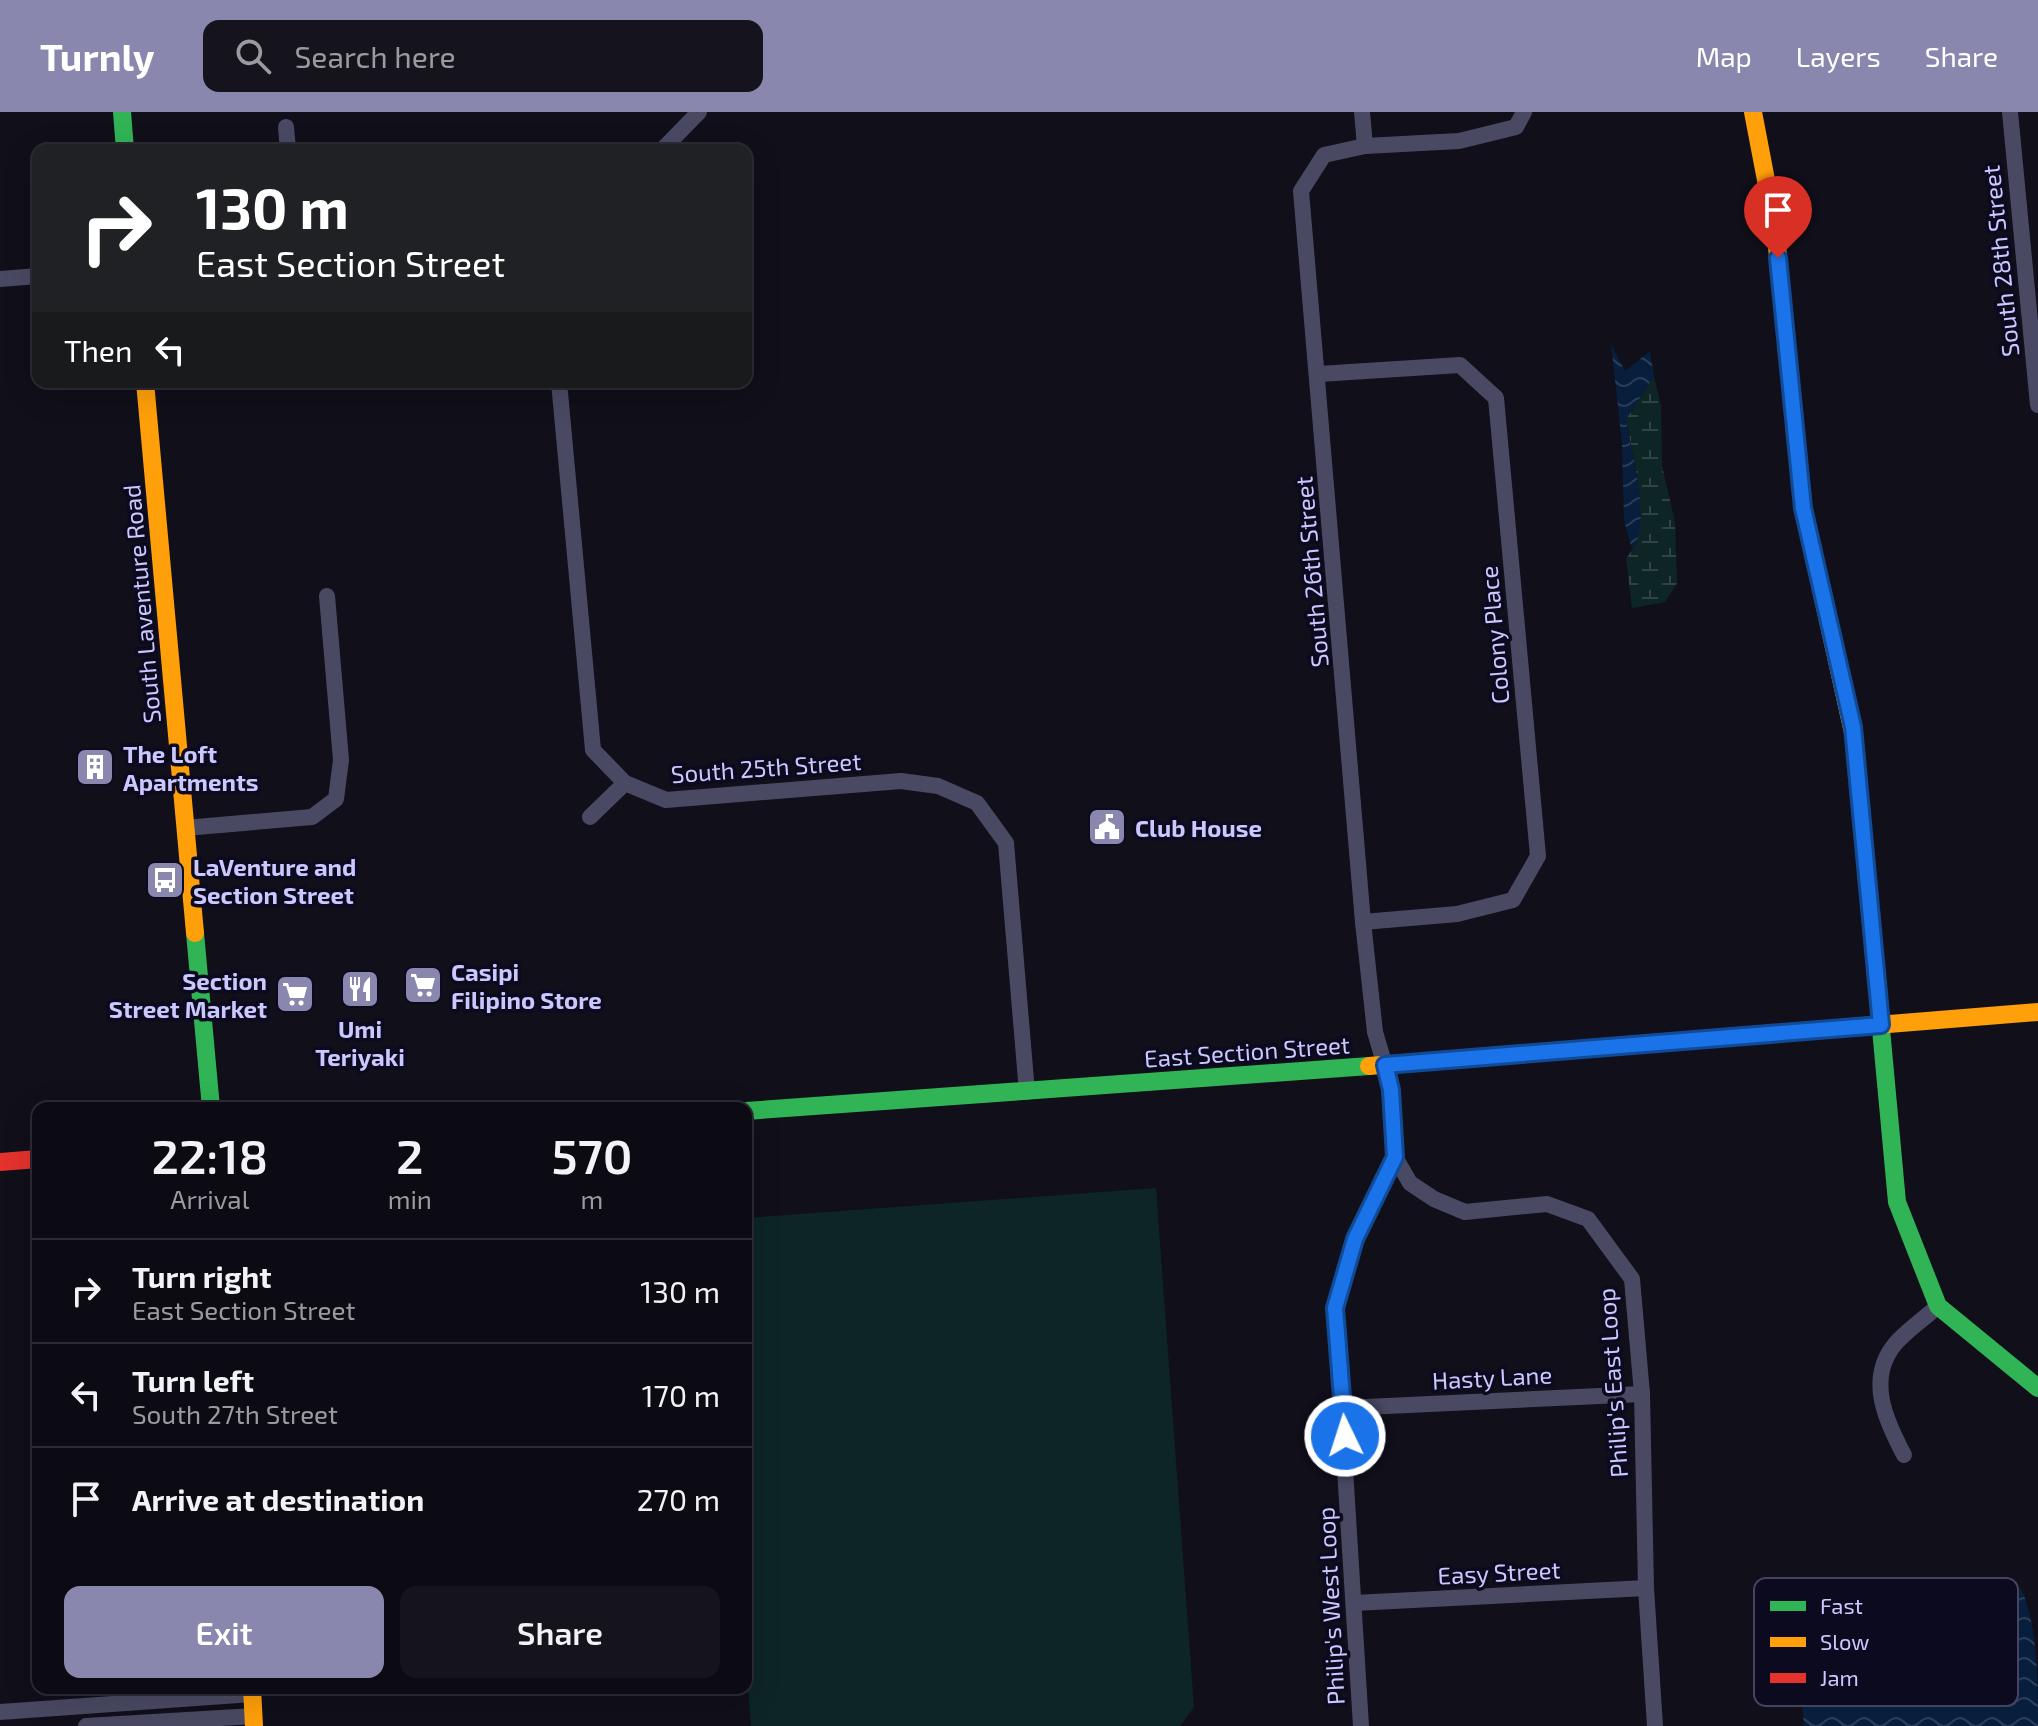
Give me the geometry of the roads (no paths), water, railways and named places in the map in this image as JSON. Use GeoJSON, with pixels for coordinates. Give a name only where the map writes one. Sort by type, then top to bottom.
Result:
{"type":"FeatureCollection","features":[{"type":"Feature","properties":{"kind":"street"},"geometry":{"type":"LineString","coordinates":[[122,112],[125,144]]}},
{"type":"Feature","properties":{"kind":"street"},"geometry":{"type":"LineString","coordinates":[[667,144],[688,119],[699,112]]}},
{"type":"Feature","properties":{"kind":"street"},"geometry":{"type":"LineString","coordinates":[[1362,112],[1365,146]]}},
{"type":"Feature","properties":{"kind":"street","name":"South 26th Street"},"geometry":{"type":"LineString","coordinates":[[1385,1065],[1375,1032],[1363,922],[1319,374],[1301,191],[1324,155],[1365,146],[1459,141],[1516,127],[1524,112]]}},
{"type":"Feature","properties":{"kind":"street"},"geometry":{"type":"LineString","coordinates":[[1753,112],[1775,227],[1803,508],[1853,727],[1897,1202],[1938,1306],[2038,1388]]}},
{"type":"Feature","properties":{"kind":"street","name":"South 28th Street"},"geometry":{"type":"LineString","coordinates":[[2010,112],[2038,405]]}},
{"type":"Feature","properties":{"kind":"street"},"geometry":{"type":"LineString","coordinates":[[286,127],[287,144]]}},
{"type":"Feature","properties":{"kind":"street"},"geometry":{"type":"LineString","coordinates":[[0,279],[32,276]]}},
{"type":"Feature","properties":{"kind":"street","name":"Colony Place"},"geometry":{"type":"LineString","coordinates":[[1319,374],[1460,365],[1496,398],[1538,856],[1513,900],[1457,914],[1363,922]]}},
{"type":"Feature","properties":{"kind":"street","name":"South Laventure Road"},"geometry":{"type":"LineString","coordinates":[[146,388],[210,1102]]}},
{"type":"Feature","properties":{"kind":"street","name":"South 25th Street"},"geometry":{"type":"LineString","coordinates":[[560,388],[593,750],[625,783],[666,800],[901,781],[938,786],[977,803],[1006,843],[1027,1092]]}},
{"type":"Feature","properties":{"kind":"street"},"geometry":{"type":"LineString","coordinates":[[185,828],[312,817],[336,799],[341,760],[327,596]]}},
{"type":"Feature","properties":{"kind":"street"},"geometry":{"type":"LineString","coordinates":[[590,817],[625,783]]}},
{"type":"Feature","properties":{"kind":"street","name":"East Section Street"},"geometry":{"type":"LineString","coordinates":[[752,1111],[1385,1065],[2038,1012]]}},
{"type":"Feature","properties":{"kind":"street","name":"Philip's West Loop"},"geometry":{"type":"LineString","coordinates":[[1361,1726],[1344,1408],[1335,1308],[1355,1239],[1395,1157],[1391,1090],[1385,1065]]}},
{"type":"Feature","properties":{"kind":"street","name":"Philip's East Loop"},"geometry":{"type":"LineString","coordinates":[[1395,1157],[1410,1183],[1434,1199],[1465,1212],[1547,1204],[1588,1219],[1632,1279],[1642,1394],[1646,1588],[1655,1726]]}},
{"type":"Feature","properties":{"kind":"street"},"geometry":{"type":"LineString","coordinates":[[0,1162],[32,1159]]}},
{"type":"Feature","properties":{"kind":"street"},"geometry":{"type":"LineString","coordinates":[[1904,1455],[1883,1413],[1882,1375],[1894,1345],[1938,1306]]}},
{"type":"Feature","properties":{"kind":"street","name":"Hasty Lane"},"geometry":{"type":"LineString","coordinates":[[1344,1408],[1642,1394]]}},
{"type":"Feature","properties":{"kind":"street","name":"Easy Street"},"geometry":{"type":"LineString","coordinates":[[1354,1603],[1646,1588]]}},
{"type":"Feature","properties":{"kind":"street"},"geometry":{"type":"LineString","coordinates":[[0,1712],[27,1718],[227,1694]]}},
{"type":"Feature","properties":{"kind":"street"},"geometry":{"type":"LineString","coordinates":[[86,1726],[254,1721],[252,1694]]}},
{"type":"Feature","properties":{"kind":"water"},"geometry":{"type":"Polygon","coordinates":[[[1611,344],[1625,371],[1650,351],[1654,376],[1626,419],[1640,505],[1638,537],[1632,549],[1624,521],[1622,443],[1611,344]]]}},
{"type":"Feature","properties":{"kind":"water"},"geometry":{"type":"Polygon","coordinates":[[[2018,1588],[2021,1588],[2031,1620],[2036,1655],[2038,1726],[1804,1726],[1802,1706],[2018,1706],[2018,1588]]]}},
{"type":"Feature","properties":{"kind":"place","name":"The Loft Apartments"},"geometry":{"type":"Point","coordinates":[95,767]}},
{"type":"Feature","properties":{"kind":"place","name":"Club House"},"geometry":{"type":"Point","coordinates":[1107,827]}},
{"type":"Feature","properties":{"kind":"place","name":"LaVenture and Section Street"},"geometry":{"type":"Point","coordinates":[165,880]}},
{"type":"Feature","properties":{"kind":"place","name":"Casipi Filipino Store"},"geometry":{"type":"Point","coordinates":[423,985]}},
{"type":"Feature","properties":{"kind":"place","name":"Umi Teriyaki"},"geometry":{"type":"Point","coordinates":[360,989]}},
{"type":"Feature","properties":{"kind":"place","name":"Section Street Market"},"geometry":{"type":"Point","coordinates":[295,994]}}]}
